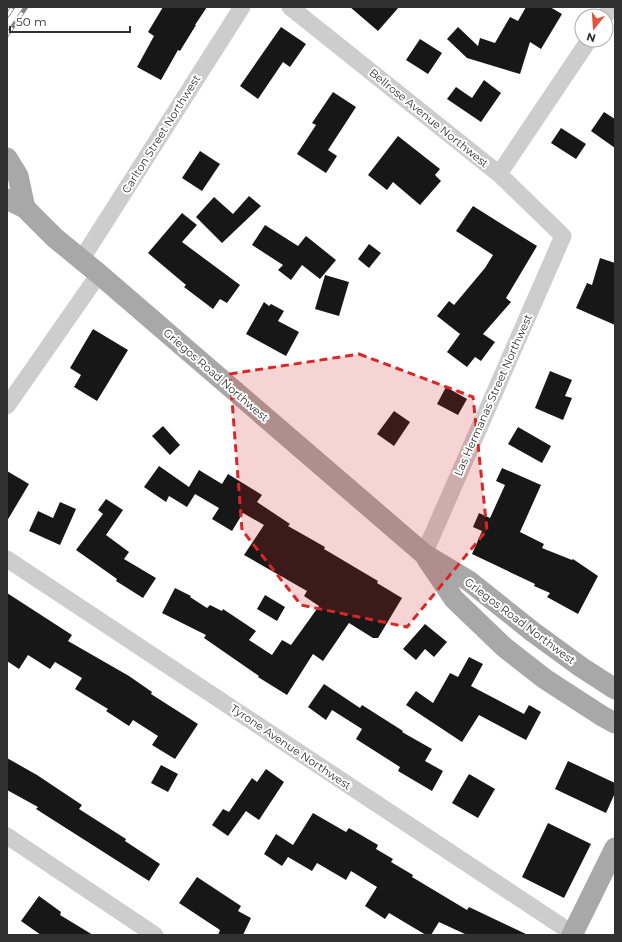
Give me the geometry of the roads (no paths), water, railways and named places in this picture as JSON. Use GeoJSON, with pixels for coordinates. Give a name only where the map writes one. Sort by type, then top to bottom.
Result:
{"type":"FeatureCollection","features":[{"type":"Feature","properties":{"kind":"main road"},"geometry":{"type":"LineString","coordinates":[[7,158],[18,176],[16,204]]}},
{"type":"Feature","properties":{"kind":"main road","name":"Griegos Road Northwest"},"geometry":{"type":"LineString","coordinates":[[16,204],[424,554],[469,582],[533,632],[615,689]]}},
{"type":"Feature","properties":{"kind":"main road","name":"Griegos Road Northwest"},"geometry":{"type":"LineString","coordinates":[[424,554],[454,599],[504,647],[545,679],[615,723]]}},
{"type":"Feature","properties":{"kind":"main road"},"geometry":{"type":"LineString","coordinates":[[573,935],[615,848]]}},
{"type":"Feature","properties":{"kind":"street","name":"Carlton Street Northwest"},"geometry":{"type":"LineString","coordinates":[[81,260],[242,7]]}},
{"type":"Feature","properties":{"kind":"street","name":"Bellrose Avenue Northwest"},"geometry":{"type":"LineString","coordinates":[[290,7],[499,174],[563,236]]}},
{"type":"Feature","properties":{"kind":"street"},"geometry":{"type":"LineString","coordinates":[[499,174],[584,48]]}},
{"type":"Feature","properties":{"kind":"street","name":"Las Hermanas Street Northwest"},"geometry":{"type":"LineString","coordinates":[[424,554],[563,236]]}},
{"type":"Feature","properties":{"kind":"street"},"geometry":{"type":"LineString","coordinates":[[7,406],[99,274]]}},
{"type":"Feature","properties":{"kind":"street","name":"Tyrone Avenue Northwest"},"geometry":{"type":"LineString","coordinates":[[7,558],[573,935]]}},
{"type":"Feature","properties":{"kind":"street"},"geometry":{"type":"LineString","coordinates":[[7,836],[155,935]]}},
{"type":"Feature","properties":{"kind":"railway"},"geometry":{"type":"LineString","coordinates":[[7,16],[13,7]]}},
{"type":"Feature","properties":{"kind":"railway"},"geometry":{"type":"LineString","coordinates":[[7,35],[26,7]]}}]}
